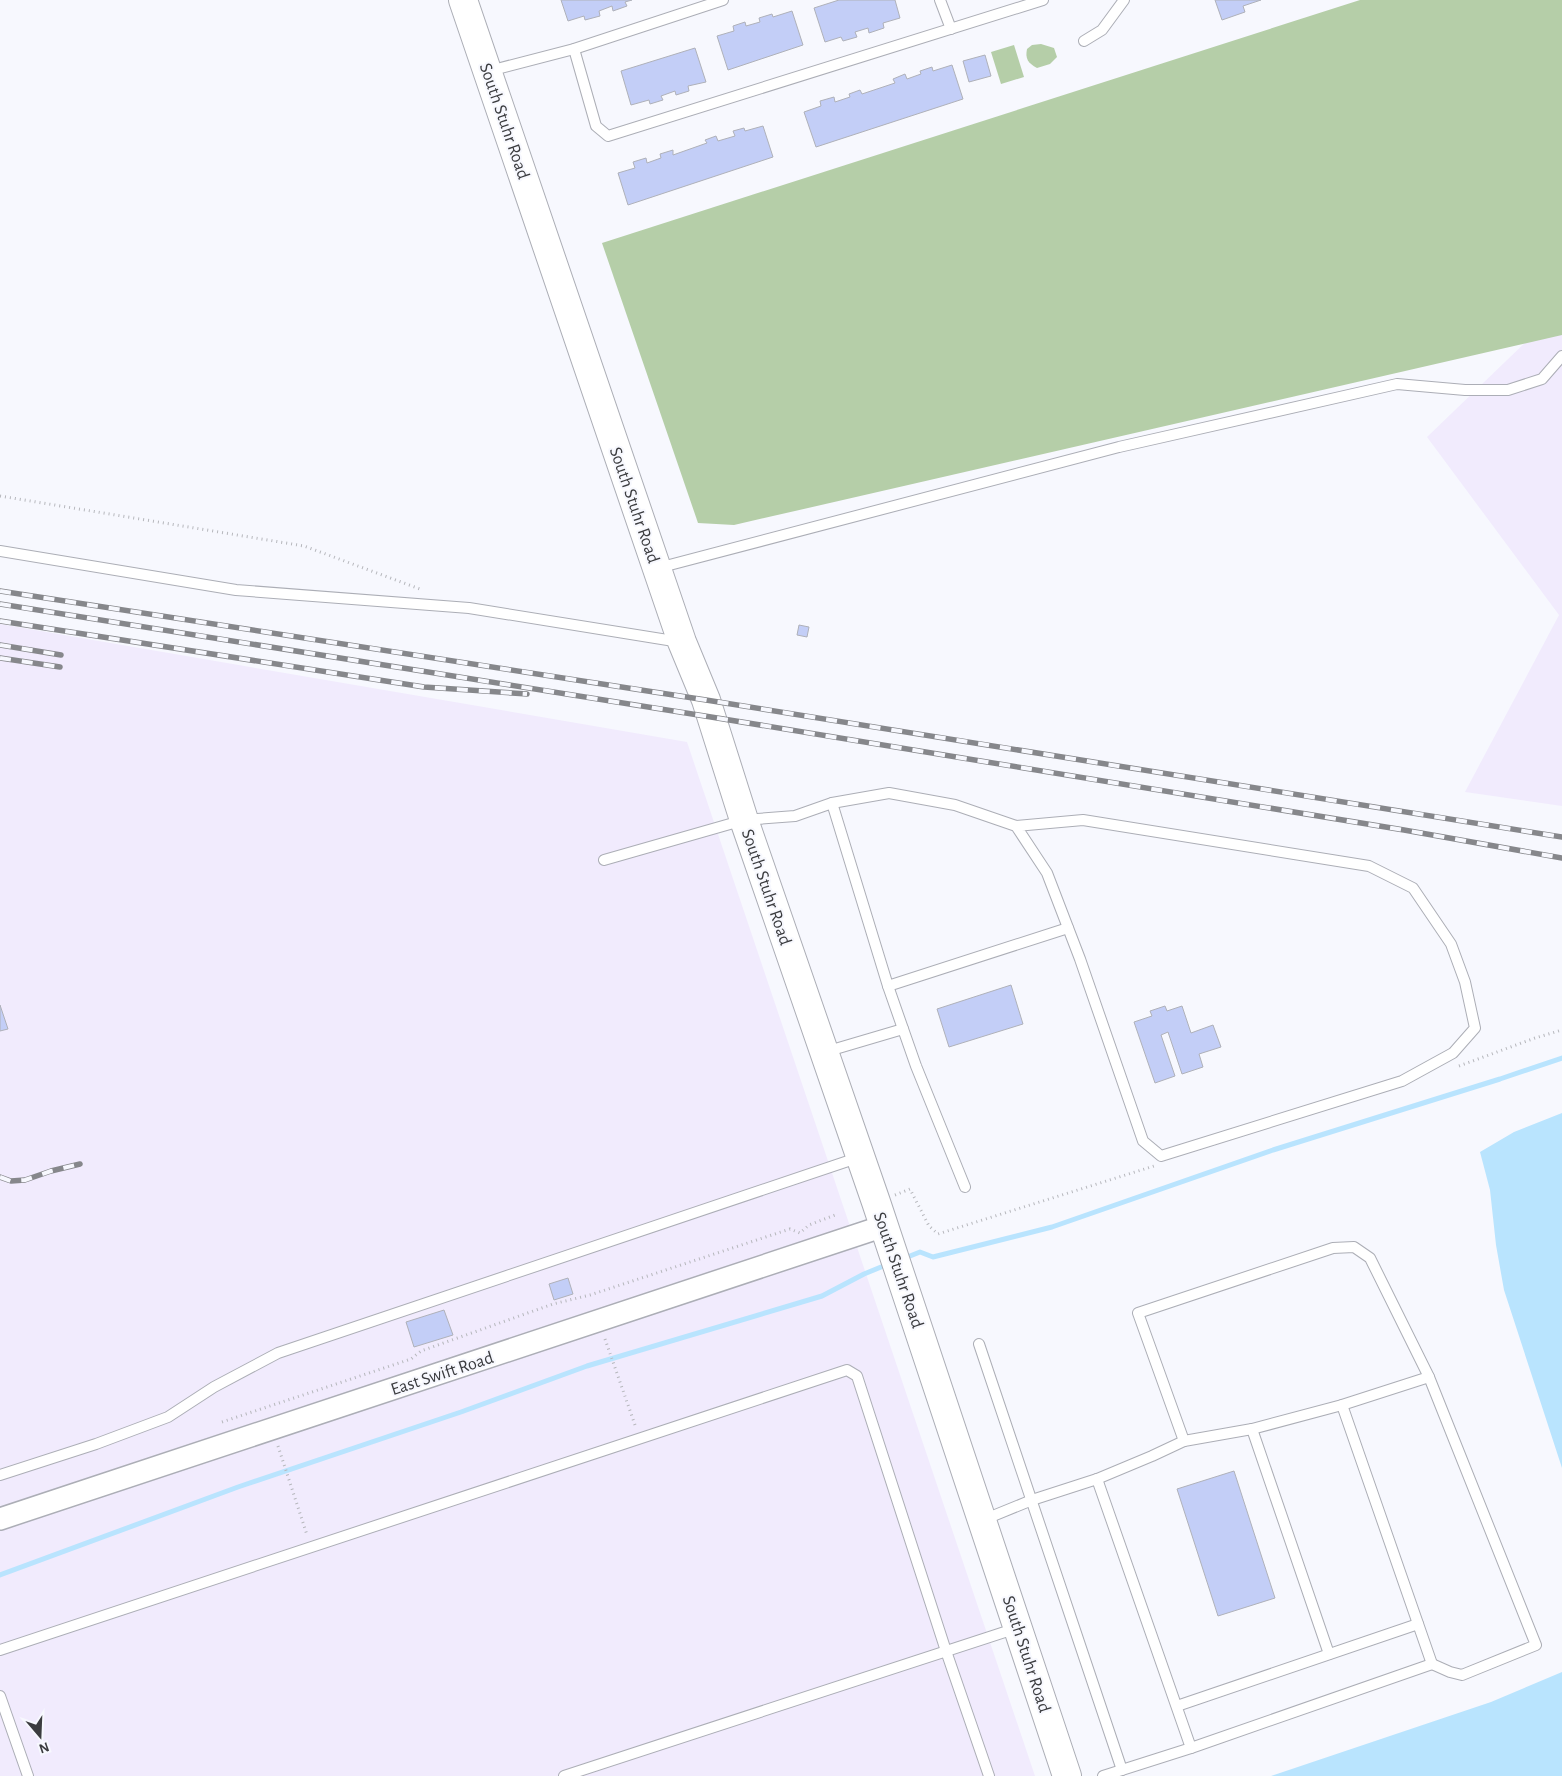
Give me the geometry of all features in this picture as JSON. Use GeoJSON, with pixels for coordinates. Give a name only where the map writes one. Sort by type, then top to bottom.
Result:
{"type":"FeatureCollection","features":[{"type":"Feature","properties":{"kind":"main road","name":"South Stuhr Road"},"geometry":{"type":"LineString","coordinates":[[463,0],[682,642],[706,700],[744,820],[884,1226],[1067,1776]]}},
{"type":"Feature","properties":{"kind":"street","name":"East Swift Road"},"geometry":{"type":"LineString","coordinates":[[0,1519],[884,1226]]}},
{"type":"Feature","properties":{"kind":"lane"},"geometry":{"type":"LineString","coordinates":[[488,72],[574,49],[723,0]]}},
{"type":"Feature","properties":{"kind":"lane"},"geometry":{"type":"LineString","coordinates":[[940,0],[951,29]]}},
{"type":"Feature","properties":{"kind":"lane"},"geometry":{"type":"LineString","coordinates":[[574,49],[596,126],[608,136],[1043,0]]}},
{"type":"Feature","properties":{"kind":"lane"},"geometry":{"type":"LineString","coordinates":[[1084,41],[1102,30],[1124,0]]}},
{"type":"Feature","properties":{"kind":"lane"},"geometry":{"type":"LineString","coordinates":[[657,568],[1118,447],[1397,384],[1465,390],[1508,390],[1542,379],[1562,356]]}},
{"type":"Feature","properties":{"kind":"lane"},"geometry":{"type":"LineString","coordinates":[[0,551],[236,590],[469,608],[682,642]]}},
{"type":"Feature","properties":{"kind":"lane"},"geometry":{"type":"LineString","coordinates":[[604,860],[744,820],[795,816],[832,803],[889,793],[955,805],[1016,826],[1083,820],[1369,866],[1413,888],[1451,944],[1466,982],[1475,1028],[1453,1053],[1402,1081],[1161,1156],[1143,1142],[1047,873],[1016,826]]}},
{"type":"Feature","properties":{"kind":"lane"},"geometry":{"type":"LineString","coordinates":[[832,803],[888,986],[965,1187]]}},
{"type":"Feature","properties":{"kind":"lane"},"geometry":{"type":"LineString","coordinates":[[888,986],[1068,928]]}},
{"type":"Feature","properties":{"kind":"lane"},"geometry":{"type":"LineString","coordinates":[[824,1052],[903,1029]]}},
{"type":"Feature","properties":{"kind":"lane"},"geometry":{"type":"LineString","coordinates":[[0,1475],[96,1444],[168,1417],[214,1387],[278,1353],[860,1157]]}},
{"type":"Feature","properties":{"kind":"lane"},"geometry":{"type":"LineString","coordinates":[[1103,1776],[1191,1748],[1432,1664],[1462,1675],[1536,1645],[1429,1377],[1370,1258],[1354,1247],[1333,1248],[1138,1313],[1184,1441]]}},
{"type":"Feature","properties":{"kind":"lane"},"geometry":{"type":"LineString","coordinates":[[979,1344],[1122,1770]]}},
{"type":"Feature","properties":{"kind":"lane"},"geometry":{"type":"LineString","coordinates":[[0,1650],[847,1370],[857,1376],[946,1651],[989,1776]]}},
{"type":"Feature","properties":{"kind":"lane"},"geometry":{"type":"LineString","coordinates":[[982,1520],[1032,1500],[1097,1478],[1184,1441],[1252,1430],[1342,1405],[1429,1377]]}},
{"type":"Feature","properties":{"kind":"lane"},"geometry":{"type":"LineString","coordinates":[[1342,1405],[1432,1664]]}},
{"type":"Feature","properties":{"kind":"lane"},"geometry":{"type":"LineString","coordinates":[[1252,1430],[1329,1654]]}},
{"type":"Feature","properties":{"kind":"lane"},"geometry":{"type":"LineString","coordinates":[[1097,1478],[1191,1748]]}},
{"type":"Feature","properties":{"kind":"lane"},"geometry":{"type":"LineString","coordinates":[[1177,1706],[1418,1624]]}},
{"type":"Feature","properties":{"kind":"lane"},"geometry":{"type":"LineString","coordinates":[[564,1776],[1018,1628]]}},
{"type":"Feature","properties":{"kind":"lane"},"geometry":{"type":"LineString","coordinates":[[0,1696],[28,1776]]}},
{"type":"Feature","properties":{"kind":"path"},"geometry":{"type":"LineString","coordinates":[[0,496],[304,546],[423,591]]}},
{"type":"Feature","properties":{"kind":"path"},"geometry":{"type":"LineString","coordinates":[[222,1422],[411,1359],[421,1351],[553,1304],[590,1295],[790,1229],[800,1233],[809,1225],[834,1215]]}},
{"type":"Feature","properties":{"kind":"path"},"geometry":{"type":"LineString","coordinates":[[605,1339],[635,1425]]}},
{"type":"Feature","properties":{"kind":"path"},"geometry":{"type":"LineString","coordinates":[[278,1446],[307,1534]]}},
{"type":"Feature","properties":{"kind":"shaded area"},"geometry":{"type":"Polygon","coordinates":[[[1562,307],[1562,806],[1465,792],[1559,615],[1427,437],[1562,307]]]}},
{"type":"Feature","properties":{"kind":"shaded area"},"geometry":{"type":"Polygon","coordinates":[[[0,624],[687,742],[1035,1776],[0,1776],[0,624]]]}},
{"type":"Feature","properties":{"kind":"green space"},"geometry":{"type":"Polygon","coordinates":[[[1360,0],[1562,0],[1562,335],[734,525],[698,523],[602,243],[1360,0]]]}},
{"type":"Feature","properties":{"kind":"green space"},"geometry":{"type":"Polygon","coordinates":[[[1041,44],[1054,48],[1057,57],[1050,64],[1037,68],[1028,60],[1026,55],[1027,49],[1032,45],[1041,44]]]}},
{"type":"Feature","properties":{"kind":"green space"},"geometry":{"type":"Polygon","coordinates":[[[1014,45],[1024,77],[1001,84],[991,52],[1014,45]]]}},
{"type":"Feature","properties":{"kind":"water"},"geometry":{"type":"Polygon","coordinates":[[[1562,1113],[1562,1468],[1504,1290],[1496,1245],[1490,1190],[1480,1152],[1514,1132],[1562,1113]]]}},
{"type":"Feature","properties":{"kind":"water"},"geometry":{"type":"Polygon","coordinates":[[[1562,1672],[1562,1776],[1271,1776],[1491,1702],[1562,1672]]]}},
{"type":"Feature","properties":{"kind":"building"},"geometry":{"type":"Polygon","coordinates":[[[561,0],[632,0],[625,2],[627,6],[613,11],[612,6],[599,11],[600,16],[585,20],[584,16],[568,21],[561,0]]]}},
{"type":"Feature","properties":{"kind":"building"},"geometry":{"type":"Polygon","coordinates":[[[839,0],[895,0],[900,18],[883,23],[884,28],[869,33],[868,28],[855,32],[857,37],[843,41],[841,37],[825,42],[814,8],[839,0]]]}},
{"type":"Feature","properties":{"kind":"building"},"geometry":{"type":"Polygon","coordinates":[[[1215,0],[1261,0],[1243,6],[1245,12],[1222,20],[1215,0]]]}},
{"type":"Feature","properties":{"kind":"building"},"geometry":{"type":"Polygon","coordinates":[[[792,11],[803,45],[728,70],[717,36],[734,31],[733,26],[745,22],[746,26],[760,22],[759,18],[772,14],[773,17],[792,11]]]}},
{"type":"Feature","properties":{"kind":"building"},"geometry":{"type":"Polygon","coordinates":[[[695,48],[706,82],[688,86],[689,91],[676,95],[675,91],[661,96],[663,100],[650,104],[649,100],[631,105],[621,71],[695,48]]]}},
{"type":"Feature","properties":{"kind":"building"},"geometry":{"type":"Polygon","coordinates":[[[985,55],[991,76],[969,82],[963,61],[985,55]]]}},
{"type":"Feature","properties":{"kind":"building"},"geometry":{"type":"Polygon","coordinates":[[[952,65],[963,99],[816,147],[804,112],[821,106],[820,101],[834,97],[835,102],[850,97],[849,94],[860,90],[862,94],[895,83],[893,79],[905,74],[907,79],[921,74],[920,71],[932,67],[933,71],[952,65]]]}},
{"type":"Feature","properties":{"kind":"building"},"geometry":{"type":"Polygon","coordinates":[[[763,126],[773,157],[628,205],[618,173],[635,168],[633,162],[646,158],[647,163],[661,158],[660,154],[673,150],[673,155],[707,143],[705,140],[716,136],[718,141],[735,136],[733,131],[744,128],[745,131],[763,126]]]}},
{"type":"Feature","properties":{"kind":"building"},"geometry":{"type":"Polygon","coordinates":[[[799,625],[809,627],[807,637],[797,635],[799,625]]]}},
{"type":"Feature","properties":{"kind":"building"},"geometry":{"type":"Polygon","coordinates":[[[1011,985],[1023,1024],[949,1047],[937,1009],[1011,985]]]}},
{"type":"Feature","properties":{"kind":"building"},"geometry":{"type":"Polygon","coordinates":[[[0,1005],[8,1029],[0,1031],[0,1005]]]}},
{"type":"Feature","properties":{"kind":"building"},"geometry":{"type":"Polygon","coordinates":[[[1165,1006],[1167,1011],[1182,1006],[1191,1033],[1213,1025],[1221,1047],[1199,1054],[1203,1067],[1182,1074],[1168,1032],[1161,1035],[1175,1076],[1155,1083],[1134,1022],[1152,1016],[1150,1011],[1165,1006]]]}},
{"type":"Feature","properties":{"kind":"building"},"geometry":{"type":"Polygon","coordinates":[[[568,1278],[573,1294],[554,1300],[549,1284],[568,1278]]]}},
{"type":"Feature","properties":{"kind":"building"},"geometry":{"type":"Polygon","coordinates":[[[444,1310],[453,1335],[414,1347],[406,1322],[444,1310]]]}},
{"type":"Feature","properties":{"kind":"building"},"geometry":{"type":"Polygon","coordinates":[[[1234,1471],[1275,1598],[1218,1616],[1177,1489],[1234,1471]]]}},
{"type":"Feature","properties":{"kind":"waterway"},"geometry":{"type":"LineString","coordinates":[[910,1256],[920,1252],[933,1257],[1052,1227],[1273,1150],[1562,1058]]}},
{"type":"Feature","properties":{"kind":"waterway"},"geometry":{"type":"LineString","coordinates":[[0,1575],[238,1487],[461,1412],[587,1366],[822,1296],[881,1267]]}},
{"type":"Feature","properties":{"kind":"railway"},"geometry":{"type":"LineString","coordinates":[[0,591],[706,700],[1562,837]]}},
{"type":"Feature","properties":{"kind":"railway"},"geometry":{"type":"LineString","coordinates":[[0,604],[711,717],[1404,830],[1562,858]]}},
{"type":"Feature","properties":{"kind":"railway"},"geometry":{"type":"LineString","coordinates":[[0,621],[424,687],[527,694]]}},
{"type":"Feature","properties":{"kind":"railway"},"geometry":{"type":"LineString","coordinates":[[0,645],[61,655]]}},
{"type":"Feature","properties":{"kind":"railway"},"geometry":{"type":"LineString","coordinates":[[0,658],[60,667]]}},
{"type":"Feature","properties":{"kind":"railway"},"geometry":{"type":"LineString","coordinates":[[0,1177],[11,1181],[25,1180],[80,1164]]}}]}
